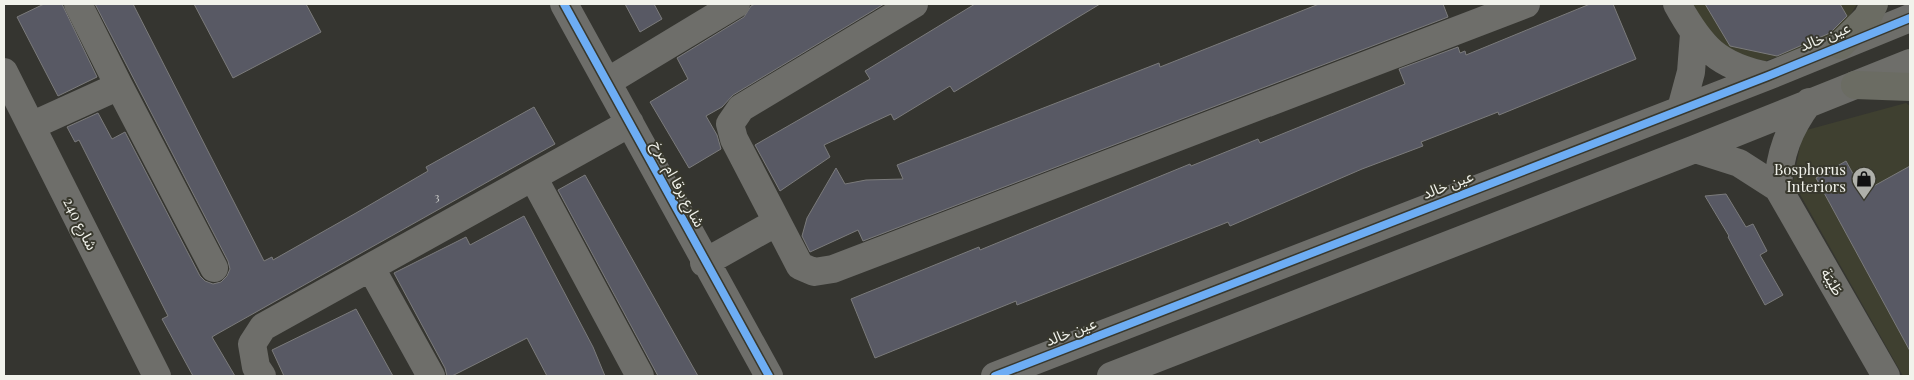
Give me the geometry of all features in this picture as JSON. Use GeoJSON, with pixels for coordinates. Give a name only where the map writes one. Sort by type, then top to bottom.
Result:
{"type":"FeatureCollection","features":[{"type":"Feature","properties":{"kind":"main road"},"geometry":{"type":"LineString","coordinates":[[1840,45],[1867,18],[1874,4]]}},
{"type":"Feature","properties":{"kind":"main road"},"geometry":{"type":"LineString","coordinates":[[1854,85],[1903,88]]}},
{"type":"Feature","properties":{"kind":"street"},"geometry":{"type":"LineString","coordinates":[[78,4],[214,268]]}},
{"type":"Feature","properties":{"kind":"street","name":"شارع برقا ام مرخ"},"geometry":{"type":"LineString","coordinates":[[564,4],[704,263],[768,376]]}},
{"type":"Feature","properties":{"kind":"street"},"geometry":{"type":"LineString","coordinates":[[607,82],[736,4]]}},
{"type":"Feature","properties":{"kind":"street"},"geometry":{"type":"LineString","coordinates":[[914,4],[741,108],[730,124],[734,139],[800,266],[814,272],[833,269],[1523,4]]}},
{"type":"Feature","properties":{"kind":"street"},"geometry":{"type":"LineString","coordinates":[[1677,4],[1694,34],[1709,50],[1726,63],[1746,72],[1768,76]]}},
{"type":"Feature","properties":{"kind":"street","name":"عين خالد"},"geometry":{"type":"LineString","coordinates":[[995,376],[1768,76],[1910,18]]}},
{"type":"Feature","properties":{"kind":"street"},"geometry":{"type":"LineString","coordinates":[[1681,109],[1691,72],[1694,34]]}},
{"type":"Feature","properties":{"kind":"street"},"geometry":{"type":"LineString","coordinates":[[1111,376],[1695,149],[1910,63]]}},
{"type":"Feature","properties":{"kind":"street","name":"شارع 240"},"geometry":{"type":"LineString","coordinates":[[4,72],[157,376]]}},
{"type":"Feature","properties":{"kind":"street"},"geometry":{"type":"LineString","coordinates":[[31,126],[119,86]]}},
{"type":"Feature","properties":{"kind":"street"},"geometry":{"type":"LineString","coordinates":[[1778,188],[1779,164],[1785,141],[1795,120],[1809,102]]}},
{"type":"Feature","properties":{"kind":"street"},"geometry":{"type":"LineString","coordinates":[[262,376],[256,367],[252,344],[263,327],[630,123]]}},
{"type":"Feature","properties":{"kind":"street","name":"طَيْبَة"},"geometry":{"type":"LineString","coordinates":[[1695,149],[1739,163],[1778,188],[1886,376]]}},
{"type":"Feature","properties":{"kind":"street"},"geometry":{"type":"LineString","coordinates":[[533,177],[640,376]]}},
{"type":"Feature","properties":{"kind":"street"},"geometry":{"type":"LineString","coordinates":[[704,263],[777,222]]}},
{"type":"Feature","properties":{"kind":"street"},"geometry":{"type":"LineString","coordinates":[[371,268],[431,376]]}},
{"type":"Feature","properties":{"kind":"shaded area"},"geometry":{"type":"Polygon","coordinates":[[[1690,4],[1857,4],[1838,35],[1765,61],[1733,54],[1706,32],[1690,4]]]}},
{"type":"Feature","properties":{"kind":"shaded area"},"geometry":{"type":"Polygon","coordinates":[[[1906,103],[1910,106],[1910,376],[1903,376],[1793,182],[1803,131],[1906,103]]]}},
{"type":"Feature","properties":{"kind":"building"},"geometry":{"type":"Polygon","coordinates":[[[44,4],[62,4],[97,77],[58,96],[17,17],[44,4]]]}},
{"type":"Feature","properties":{"kind":"building"},"geometry":{"type":"Polygon","coordinates":[[[95,4],[133,4],[264,261],[272,257],[273,260],[356,213],[428,171],[426,167],[534,107],[555,144],[212,337],[235,376],[193,376],[162,319],[168,316],[79,140],[75,142],[67,127],[98,113],[112,139],[125,132],[200,276],[205,281],[213,284],[221,282],[227,276],[230,269],[228,261],[95,4]]]}},
{"type":"Feature","properties":{"kind":"building"},"geometry":{"type":"Polygon","coordinates":[[[194,4],[306,4],[321,32],[233,78],[194,4]]]}},
{"type":"Feature","properties":{"kind":"building"},"geometry":{"type":"Polygon","coordinates":[[[625,4],[654,4],[662,19],[640,32],[625,4]]]}},
{"type":"Feature","properties":{"kind":"building"},"geometry":{"type":"Polygon","coordinates":[[[755,4],[884,4],[733,95],[722,107],[706,116],[717,135],[721,149],[689,168],[650,102],[688,79],[677,58],[744,17],[751,6],[755,4]]]}},
{"type":"Feature","properties":{"kind":"building"},"geometry":{"type":"Polygon","coordinates":[[[975,4],[1100,4],[954,92],[950,86],[894,120],[891,114],[824,145],[830,157],[780,191],[755,145],[870,79],[865,71],[975,4]]]}},
{"type":"Feature","properties":{"kind":"building"},"geometry":{"type":"Polygon","coordinates":[[[1319,4],[1443,4],[1448,17],[863,241],[858,230],[810,252],[802,236],[807,218],[836,168],[845,184],[866,180],[903,179],[897,165],[1159,63],[1160,67],[1319,4]]]}},
{"type":"Feature","properties":{"kind":"building"},"geometry":{"type":"Polygon","coordinates":[[[1590,4],[1613,4],[1636,59],[1499,115],[1498,112],[1421,142],[1423,146],[1362,169],[1230,226],[1228,222],[1017,305],[1016,301],[875,358],[851,299],[979,247],[980,250],[1190,164],[1191,166],[1258,139],[1260,143],[1405,84],[1399,69],[1458,47],[1460,53],[1465,51],[1466,55],[1590,4]]]}},
{"type":"Feature","properties":{"kind":"building"},"geometry":{"type":"Polygon","coordinates":[[[1705,4],[1840,4],[1847,16],[1830,33],[1777,56],[1730,46],[1705,4]]]}},
{"type":"Feature","properties":{"kind":"building"},"geometry":{"type":"Polygon","coordinates":[[[1846,161],[1863,192],[1910,166],[1910,351],[1816,178],[1846,161]]]}},
{"type":"Feature","properties":{"kind":"building"},"geometry":{"type":"Polygon","coordinates":[[[585,175],[698,376],[658,376],[558,190],[585,175]]]}},
{"type":"Feature","properties":{"kind":"building"},"geometry":{"type":"Polygon","coordinates":[[[1726,194],[1746,227],[1753,224],[1767,251],[1760,255],[1783,295],[1765,305],[1729,236],[1705,196],[1726,194]]]}},
{"type":"Feature","properties":{"kind":"building"},"geometry":{"type":"Polygon","coordinates":[[[524,216],[593,347],[605,376],[547,376],[527,338],[452,376],[447,376],[445,368],[394,273],[466,237],[470,245],[524,216]]]}},
{"type":"Feature","properties":{"kind":"building"},"geometry":{"type":"Polygon","coordinates":[[[356,309],[393,376],[284,376],[272,350],[356,309]]]}},
{"type":"Feature","properties":{"kind":"cycle path"},"geometry":{"type":"LineString","coordinates":[[564,4],[769,376]]}},
{"type":"Feature","properties":{"kind":"cycle path"},"geometry":{"type":"LineString","coordinates":[[995,376],[1768,76],[1910,18]]}},
{"type":"Feature","properties":{"kind":"place","name":"Bosphorus Interiors"},"geometry":{"type":"Point","coordinates":[1864,200]}}]}
